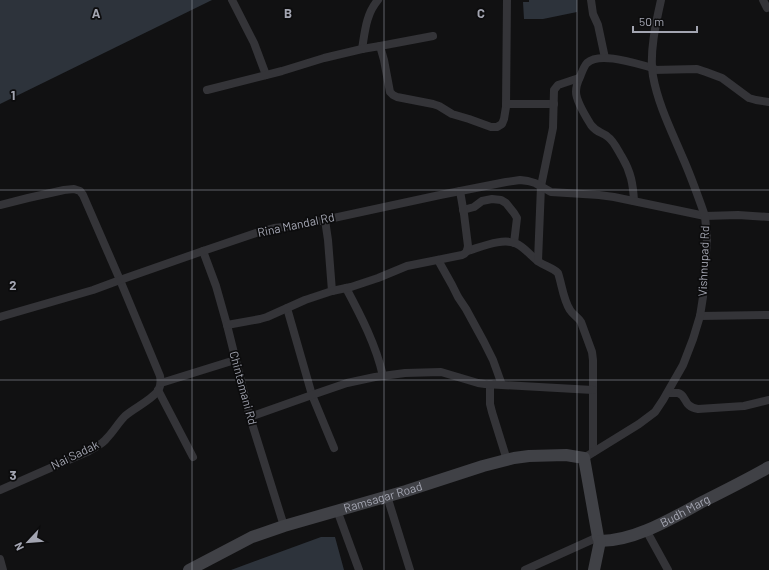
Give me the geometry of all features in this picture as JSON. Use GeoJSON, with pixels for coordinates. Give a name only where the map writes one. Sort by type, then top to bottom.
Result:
{"type":"FeatureCollection","features":[{"type":"Feature","properties":{"kind":"street"},"geometry":{"type":"LineString","coordinates":[[232,0],[254,43],[266,75]]}},
{"type":"Feature","properties":{"kind":"street"},"geometry":{"type":"LineString","coordinates":[[362,49],[367,20],[374,4],[378,0]]}},
{"type":"Feature","properties":{"kind":"street"},"geometry":{"type":"LineString","coordinates":[[380,46],[390,92],[393,95],[433,104],[452,114],[491,127],[497,127],[502,124],[504,119],[506,104],[507,0]]}},
{"type":"Feature","properties":{"kind":"street"},"geometry":{"type":"LineString","coordinates":[[592,0],[605,58]]}},
{"type":"Feature","properties":{"kind":"street","name":"Vishnupad Rd"},"geometry":{"type":"LineString","coordinates":[[588,455],[639,424],[655,412],[668,393],[688,354],[700,316],[703,297],[706,251],[705,216],[658,95],[652,61],[656,23],[661,0]]}},
{"type":"Feature","properties":{"kind":"street"},"geometry":{"type":"LineString","coordinates":[[763,0],[767,8]]}},
{"type":"Feature","properties":{"kind":"street"},"geometry":{"type":"LineString","coordinates":[[207,90],[282,71],[314,60],[362,49],[432,36]]}},
{"type":"Feature","properties":{"kind":"street"},"geometry":{"type":"LineString","coordinates":[[634,201],[634,189],[631,176],[622,158],[610,138],[597,131],[592,126],[578,100],[576,91],[580,78],[588,62],[605,58],[616,59],[653,69],[697,69],[722,78],[749,98],[769,102]]}},
{"type":"Feature","properties":{"kind":"street"},"geometry":{"type":"LineString","coordinates":[[538,261],[541,186],[553,128],[554,90],[558,85],[580,78]]}},
{"type":"Feature","properties":{"kind":"street"},"geometry":{"type":"LineString","coordinates":[[506,104],[554,104]]}},
{"type":"Feature","properties":{"kind":"street","name":"Rina Mandal Rd"},"geometry":{"type":"LineString","coordinates":[[0,317],[93,290],[203,251],[274,228],[301,225],[424,198],[520,180],[535,183],[550,192],[599,195],[705,216],[738,215],[769,217]]}},
{"type":"Feature","properties":{"kind":"street"},"geometry":{"type":"LineString","coordinates":[[0,206],[64,190],[74,189],[80,191],[120,280],[160,376],[160,387],[193,457]]}},
{"type":"Feature","properties":{"kind":"street"},"geometry":{"type":"LineString","coordinates":[[460,191],[468,251]]}},
{"type":"Feature","properties":{"kind":"street"},"geometry":{"type":"LineString","coordinates":[[463,210],[474,207],[482,201],[492,199],[501,200],[517,218],[514,243]]}},
{"type":"Feature","properties":{"kind":"street"},"geometry":{"type":"LineString","coordinates":[[325,220],[332,292]]}},
{"type":"Feature","properties":{"kind":"street"},"geometry":{"type":"LineString","coordinates":[[227,325],[260,319],[305,300],[378,278],[407,266],[462,255],[468,251],[499,243],[505,242],[518,244],[538,261],[558,273],[567,305],[572,313],[579,318],[592,352],[593,390],[588,455],[599,539],[594,570]]}},
{"type":"Feature","properties":{"kind":"street","name":"Chintamani Rd"},"geometry":{"type":"LineString","coordinates":[[203,251],[216,286],[250,417],[284,526]]}},
{"type":"Feature","properties":{"kind":"street"},"geometry":{"type":"LineString","coordinates":[[438,260],[484,342],[493,360],[502,385]]}},
{"type":"Feature","properties":{"kind":"street"},"geometry":{"type":"LineString","coordinates":[[346,288],[363,321],[379,360],[383,376]]}},
{"type":"Feature","properties":{"kind":"street"},"geometry":{"type":"LineString","coordinates":[[287,308],[312,395],[334,448]]}},
{"type":"Feature","properties":{"kind":"street"},"geometry":{"type":"LineString","coordinates":[[700,316],[769,315]]}},
{"type":"Feature","properties":{"kind":"street","name":"Nai Sadak"},"geometry":{"type":"LineString","coordinates":[[0,490],[100,445],[107,440],[118,424],[126,416],[153,395],[160,387],[235,360]]}},
{"type":"Feature","properties":{"kind":"street"},"geometry":{"type":"LineString","coordinates":[[250,417],[312,395],[365,379],[405,373],[441,372],[478,383],[593,390]]}},
{"type":"Feature","properties":{"kind":"street"},"geometry":{"type":"LineString","coordinates":[[490,384],[490,404],[507,460]]}},
{"type":"Feature","properties":{"kind":"street"},"geometry":{"type":"LineString","coordinates":[[668,393],[678,393],[682,395],[688,405],[698,409],[744,406],[769,400]]}},
{"type":"Feature","properties":{"kind":"street","name":"Ramsagar Road"},"geometry":{"type":"LineString","coordinates":[[189,570],[252,537],[483,466],[514,458],[533,456],[588,455]]}},
{"type":"Feature","properties":{"kind":"street","name":"Budh Marg"},"geometry":{"type":"LineString","coordinates":[[599,539],[620,538],[638,534],[769,467]]}},
{"type":"Feature","properties":{"kind":"street"},"geometry":{"type":"LineString","coordinates":[[387,496],[410,570]]}},
{"type":"Feature","properties":{"kind":"street"},"geometry":{"type":"LineString","coordinates":[[338,510],[359,570]]}},
{"type":"Feature","properties":{"kind":"street"},"geometry":{"type":"LineString","coordinates":[[646,530],[668,570]]}},
{"type":"Feature","properties":{"kind":"street"},"geometry":{"type":"LineString","coordinates":[[525,570],[599,539]]}},
{"type":"Feature","properties":{"kind":"street"},"geometry":{"type":"LineString","coordinates":[[0,559],[3,570]]}},
{"type":"Feature","properties":{"kind":"shaded area"},"geometry":{"type":"Polygon","coordinates":[[[0,0],[212,0],[0,104],[0,0]]]}},
{"type":"Feature","properties":{"kind":"shaded area"},"geometry":{"type":"Polygon","coordinates":[[[529,0],[577,0],[577,12],[543,19],[524,19],[523,2],[529,2],[529,0]]]}},
{"type":"Feature","properties":{"kind":"shaded area"},"geometry":{"type":"Polygon","coordinates":[[[321,537],[335,537],[344,570],[231,570],[321,537]]]}}]}
